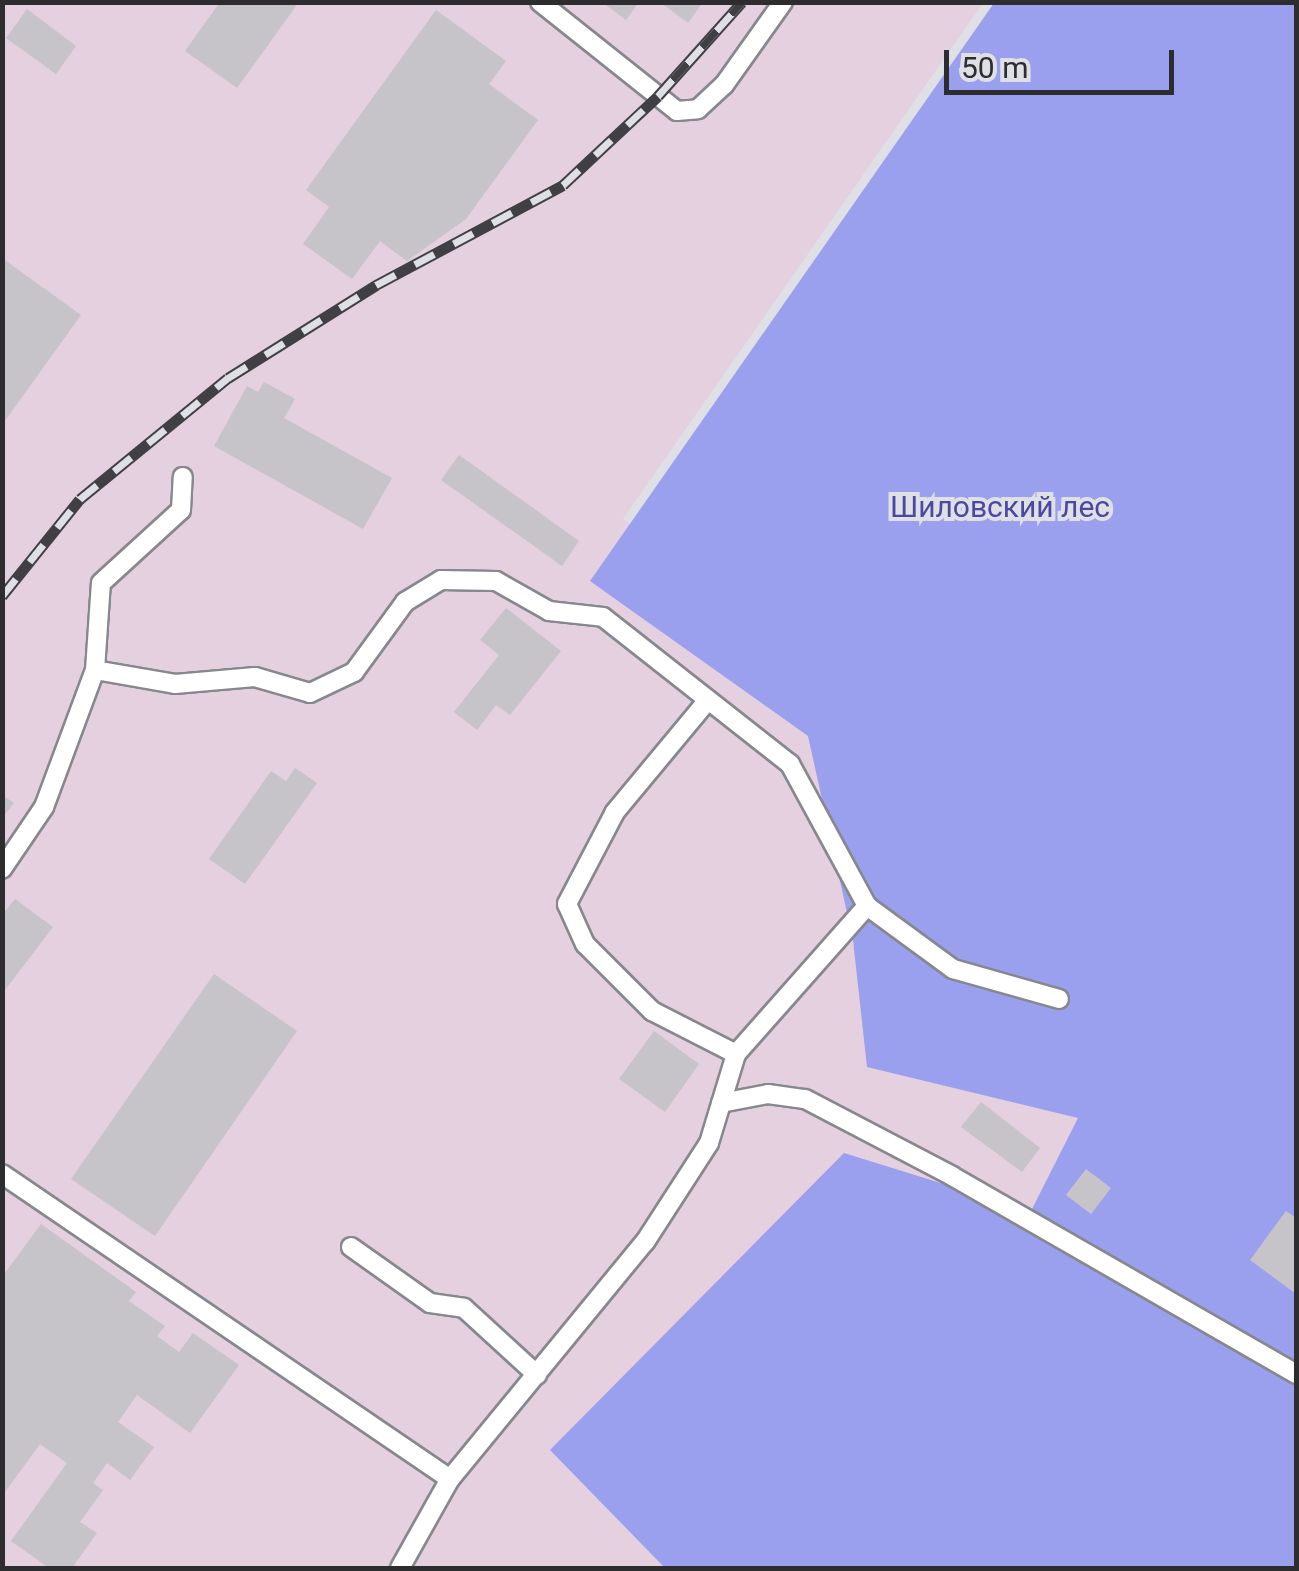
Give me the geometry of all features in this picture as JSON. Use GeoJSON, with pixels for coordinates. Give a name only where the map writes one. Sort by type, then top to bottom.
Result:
{"type":"FeatureCollection","features":[{"type":"Feature","properties":{"kind":"lane"},"geometry":{"type":"LineString","coordinates":[[540,2],[676,111],[698,110],[724,85],[783,2]]}},
{"type":"Feature","properties":{"kind":"lane"},"geometry":{"type":"LineString","coordinates":[[2,869],[44,808],[95,670],[102,582],[180,510],[183,476]]}},
{"type":"Feature","properties":{"kind":"lane"},"geometry":{"type":"LineString","coordinates":[[95,670],[174,684],[255,678],[310,693],[354,672],[405,602],[429,587],[441,580],[496,581],[549,612],[603,618],[790,764],[867,906],[953,969],[1058,999]]}},
{"type":"Feature","properties":{"kind":"lane"},"geometry":{"type":"LineString","coordinates":[[708,700],[615,812],[567,904],[585,944],[652,1011],[736,1054]]}},
{"type":"Feature","properties":{"kind":"lane"},"geometry":{"type":"LineString","coordinates":[[400,1568],[450,1479],[645,1242],[708,1143],[736,1054],[867,906]]}},
{"type":"Feature","properties":{"kind":"lane"},"geometry":{"type":"LineString","coordinates":[[721,1102],[768,1094],[805,1100],[952,1176],[1296,1374]]}},
{"type":"Feature","properties":{"kind":"lane"},"geometry":{"type":"LineString","coordinates":[[2,1174],[450,1479]]}},
{"type":"Feature","properties":{"kind":"lane"},"geometry":{"type":"LineString","coordinates":[[352,1247],[430,1303],[464,1308],[536,1374]]}},
{"type":"Feature","properties":{"kind":"shaded area"},"geometry":{"type":"Polygon","coordinates":[[[3,3],[983,3],[623,519],[924,696],[1296,1568],[3,1568],[3,3]]]}},
{"type":"Feature","properties":{"kind":"green space","name":"Шиловский лес"},"geometry":{"type":"Polygon","coordinates":[[[994,3],[1296,3],[1296,1568],[665,1568],[550,1450],[844,1153],[1031,1211],[1078,1118],[867,1067],[853,940],[808,736],[590,581],[994,3]]]}},
{"type":"Feature","properties":{"kind":"building"},"geometry":{"type":"Polygon","coordinates":[[[220,2],[299,2],[237,88],[185,51],[220,2]]]}},
{"type":"Feature","properties":{"kind":"building"},"geometry":{"type":"Polygon","coordinates":[[[602,2],[639,2],[626,20],[602,2]]]}},
{"type":"Feature","properties":{"kind":"building"},"geometry":{"type":"Polygon","coordinates":[[[660,2],[703,2],[688,23],[660,2]]]}},
{"type":"Feature","properties":{"kind":"building"},"geometry":{"type":"Polygon","coordinates":[[[27,9],[76,46],[56,74],[6,38],[27,9]]]}},
{"type":"Feature","properties":{"kind":"building"},"geometry":{"type":"Polygon","coordinates":[[[436,10],[506,61],[489,84],[538,120],[466,219],[407,261],[380,241],[352,279],[303,244],[329,207],[306,190],[436,10]]]}},
{"type":"Feature","properties":{"kind":"building"},"geometry":{"type":"Polygon","coordinates":[[[2,258],[81,315],[2,425],[2,258]]]}},
{"type":"Feature","properties":{"kind":"building"},"geometry":{"type":"Polygon","coordinates":[[[264,382],[295,399],[284,418],[392,478],[363,529],[214,446],[247,386],[258,392],[264,382]]]}},
{"type":"Feature","properties":{"kind":"building"},"geometry":{"type":"Polygon","coordinates":[[[459,455],[579,541],[562,566],[441,480],[459,455]]]}},
{"type":"Feature","properties":{"kind":"building"},"geometry":{"type":"Polygon","coordinates":[[[506,608],[561,651],[510,715],[496,705],[477,730],[454,712],[499,655],[480,640],[506,608]]]}},
{"type":"Feature","properties":{"kind":"building"},"geometry":{"type":"Polygon","coordinates":[[[295,768],[317,783],[245,884],[209,859],[271,771],[286,781],[295,768]]]}},
{"type":"Feature","properties":{"kind":"building"},"geometry":{"type":"Polygon","coordinates":[[[2,795],[14,803],[2,818],[2,795]]]}},
{"type":"Feature","properties":{"kind":"building"},"geometry":{"type":"Polygon","coordinates":[[[15,899],[53,927],[2,994],[2,915],[15,899]]]}},
{"type":"Feature","properties":{"kind":"building"},"geometry":{"type":"Polygon","coordinates":[[[214,974],[297,1031],[155,1236],[71,1179],[214,974]]]}},
{"type":"Feature","properties":{"kind":"building"},"geometry":{"type":"Polygon","coordinates":[[[654,1031],[699,1064],[665,1112],[619,1079],[654,1031]]]}},
{"type":"Feature","properties":{"kind":"building"},"geometry":{"type":"Polygon","coordinates":[[[981,1102],[1040,1148],[1022,1172],[961,1127],[981,1102]]]}},
{"type":"Feature","properties":{"kind":"building"},"geometry":{"type":"Polygon","coordinates":[[[1086,1169],[1111,1188],[1091,1214],[1066,1195],[1086,1169]]]}},
{"type":"Feature","properties":{"kind":"building"},"geometry":{"type":"Polygon","coordinates":[[[1286,1211],[1296,1218],[1296,1294],[1250,1260],[1286,1211]]]}},
{"type":"Feature","properties":{"kind":"building"},"geometry":{"type":"Polygon","coordinates":[[[41,1224],[136,1292],[129,1301],[165,1326],[157,1336],[179,1352],[193,1333],[239,1365],[190,1433],[137,1395],[118,1422],[154,1447],[130,1480],[107,1463],[93,1483],[103,1490],[80,1522],[97,1533],[72,1568],[49,1568],[11,1541],[67,1463],[40,1444],[2,1496],[2,1277],[41,1224]]]}},
{"type":"Feature","properties":{"kind":"railway"},"geometry":{"type":"LineString","coordinates":[[2,596],[80,499],[228,378],[376,285],[563,185],[658,96],[742,2]]}}]}
